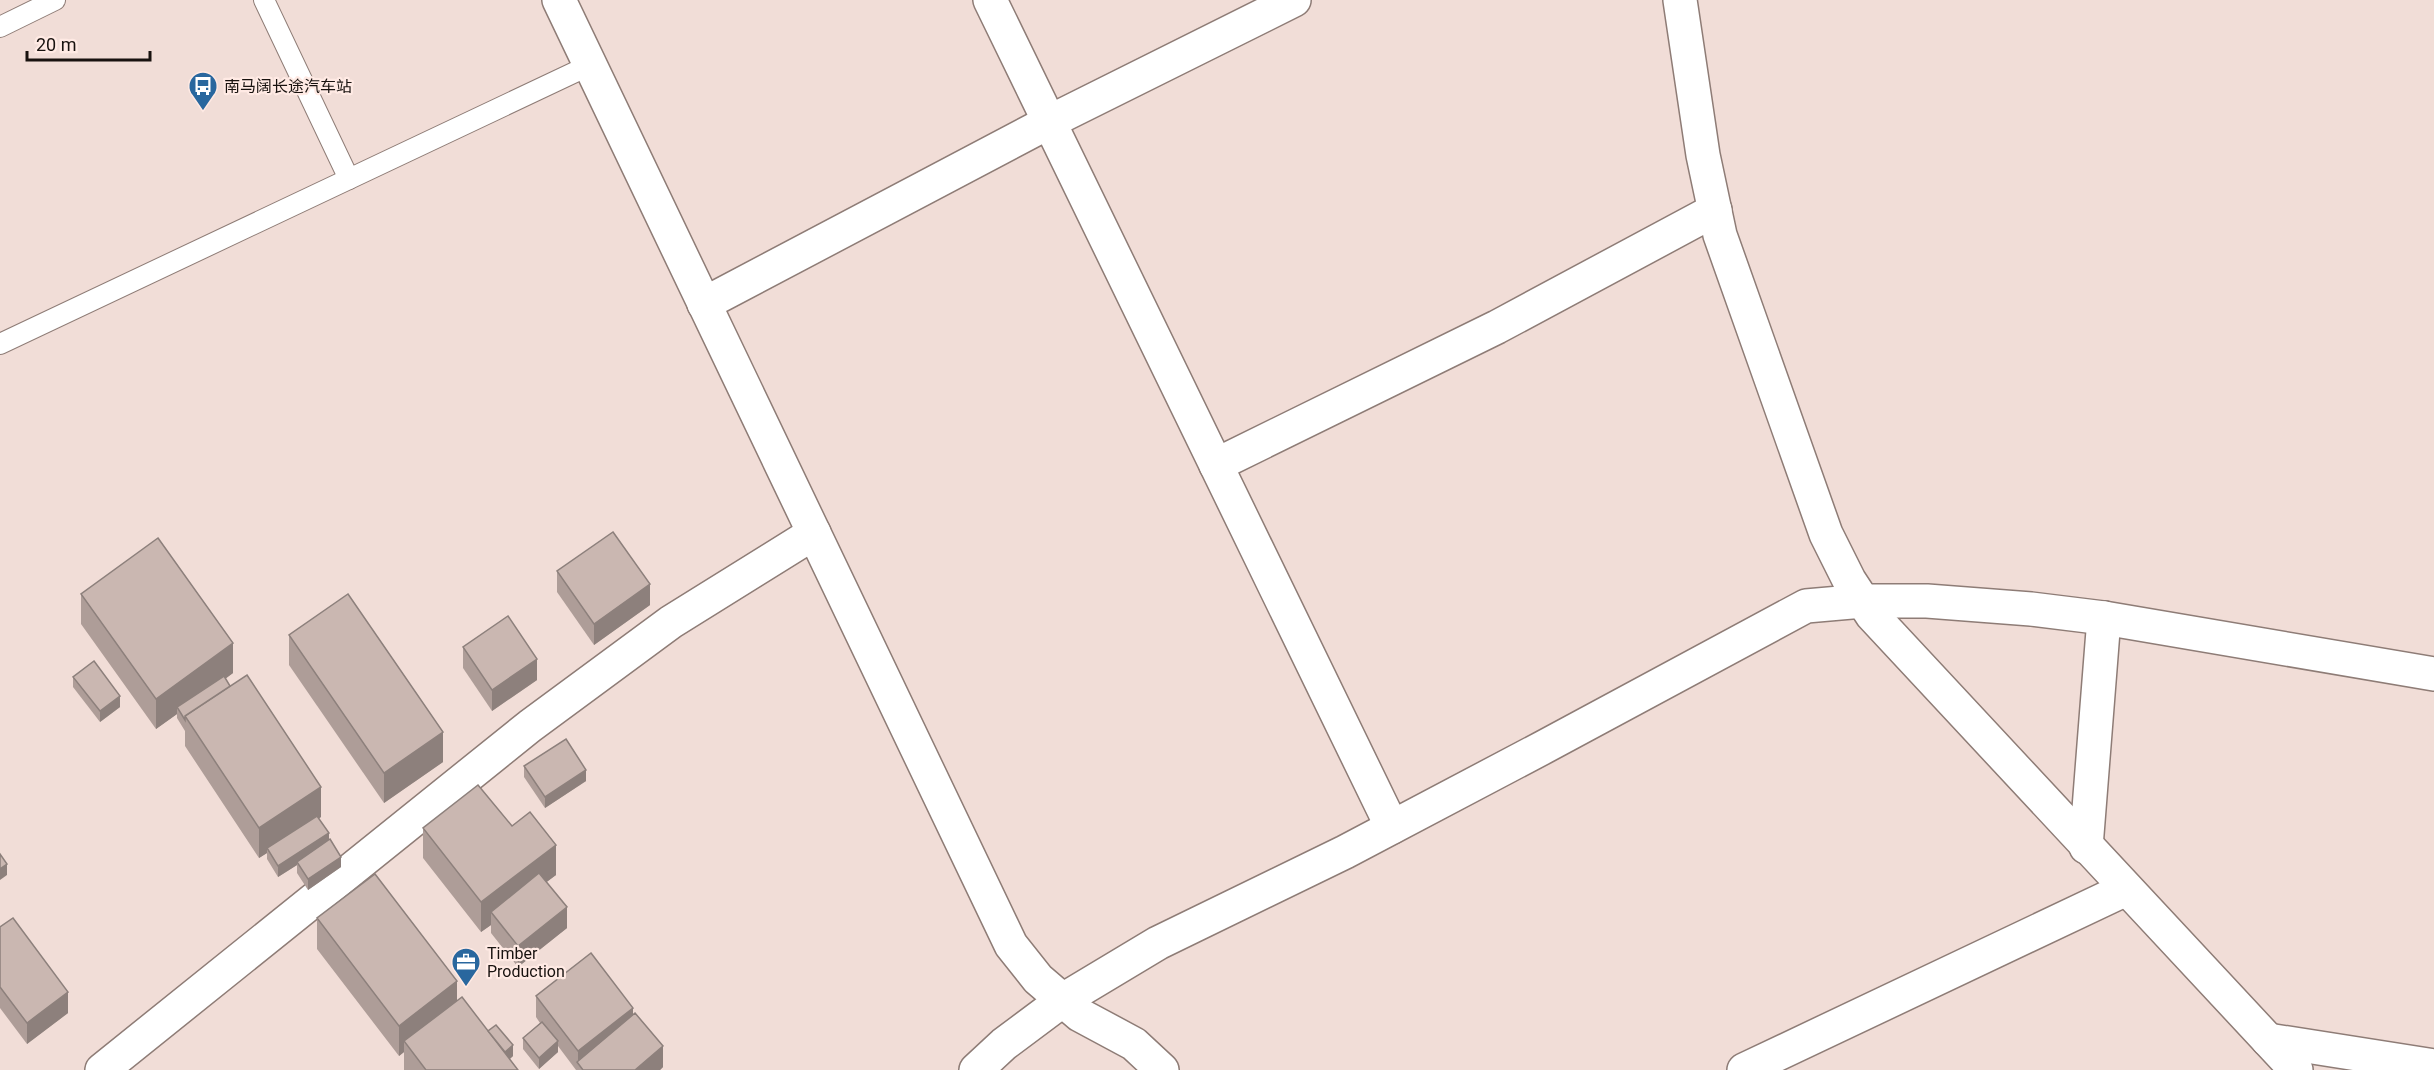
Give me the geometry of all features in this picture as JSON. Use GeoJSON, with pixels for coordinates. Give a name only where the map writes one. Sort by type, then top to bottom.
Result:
{"type":"FeatureCollection","features":[{"type":"Feature","properties":{"kind":"street"},"geometry":{"type":"LineString","coordinates":[[559,0],[1011,945],[1038,979],[1080,1015],[1134,1044],[1162,1070]]}},
{"type":"Feature","properties":{"kind":"street"},"geometry":{"type":"LineString","coordinates":[[990,0],[1392,827]]}},
{"type":"Feature","properties":{"kind":"street"},"geometry":{"type":"LineString","coordinates":[[705,304],[1049,122],[1294,0]]}},
{"type":"Feature","properties":{"kind":"street"},"geometry":{"type":"LineString","coordinates":[[1680,0],[1703,155],[1720,235],[1826,534],[1849,580],[1872,615],[2296,1070]]}},
{"type":"Feature","properties":{"kind":"street"},"geometry":{"type":"LineString","coordinates":[[1216,465],[1497,327],[1715,210]]}},
{"type":"Feature","properties":{"kind":"street"},"geometry":{"type":"LineString","coordinates":[[102,1070],[530,726],[671,622],[814,533]]}},
{"type":"Feature","properties":{"kind":"street"},"geometry":{"type":"LineString","coordinates":[[976,1070],[1004,1044],[1063,1000],[1158,943],[1392,827],[1806,606],[1863,601],[1927,601],[2031,609],[2104,618],[2434,674]]}},
{"type":"Feature","properties":{"kind":"street"},"geometry":{"type":"LineString","coordinates":[[2086,847],[2104,618]]}},
{"type":"Feature","properties":{"kind":"street"},"geometry":{"type":"LineString","coordinates":[[1765,1066],[2126,890]]}},
{"type":"Feature","properties":{"kind":"street"},"geometry":{"type":"LineString","coordinates":[[2268,1040],[2434,1066]]}},
{"type":"Feature","properties":{"kind":"lane"},"geometry":{"type":"LineString","coordinates":[[0,27],[55,0]]}},
{"type":"Feature","properties":{"kind":"lane"},"geometry":{"type":"LineString","coordinates":[[264,0],[349,179]]}},
{"type":"Feature","properties":{"kind":"lane"},"geometry":{"type":"LineString","coordinates":[[0,344],[590,65]]}},
{"type":"Feature","properties":{"kind":"building"},"geometry":{"type":"Polygon","coordinates":[[[613,532],[650,584],[594,624],[557,571],[613,532]]]}},
{"type":"Feature","properties":{"kind":"building"},"geometry":{"type":"Polygon","coordinates":[[[158,538],[233,643],[156,699],[81,594],[158,538]]]}},
{"type":"Feature","properties":{"kind":"building"},"geometry":{"type":"Polygon","coordinates":[[[348,594],[443,732],[384,773],[289,635],[348,594]]]}},
{"type":"Feature","properties":{"kind":"building"},"geometry":{"type":"Polygon","coordinates":[[[508,616],[537,659],[492,690],[463,647],[508,616]]]}},
{"type":"Feature","properties":{"kind":"building"},"geometry":{"type":"Polygon","coordinates":[[[94,661],[120,696],[100,711],[73,677],[94,661]]]}},
{"type":"Feature","properties":{"kind":"building"},"geometry":{"type":"Polygon","coordinates":[[[247,675],[321,787],[259,828],[185,716],[247,675]]]}},
{"type":"Feature","properties":{"kind":"building"},"geometry":{"type":"Polygon","coordinates":[[[224,676],[230,686],[185,716],[185,720],[177,707],[224,676]]]}},
{"type":"Feature","properties":{"kind":"building"},"geometry":{"type":"Polygon","coordinates":[[[566,739],[586,770],[545,797],[524,766],[566,739]]]}},
{"type":"Feature","properties":{"kind":"building"},"geometry":{"type":"Polygon","coordinates":[[[478,785],[512,826],[530,812],[556,845],[481,902],[423,828],[478,785]]]}},
{"type":"Feature","properties":{"kind":"building"},"geometry":{"type":"Polygon","coordinates":[[[317,816],[329,833],[278,866],[267,848],[317,816]]]}},
{"type":"Feature","properties":{"kind":"building"},"geometry":{"type":"Polygon","coordinates":[[[330,839],[341,857],[308,879],[297,862],[330,839]]]}},
{"type":"Feature","properties":{"kind":"building"},"geometry":{"type":"Polygon","coordinates":[[[0,854],[7,864],[0,869],[0,854]]]}},
{"type":"Feature","properties":{"kind":"building"},"geometry":{"type":"Polygon","coordinates":[[[539,873],[567,907],[518,946],[491,912],[539,873]]]}},
{"type":"Feature","properties":{"kind":"building"},"geometry":{"type":"Polygon","coordinates":[[[375,874],[457,981],[399,1026],[317,918],[375,874]]]}},
{"type":"Feature","properties":{"kind":"building"},"geometry":{"type":"Polygon","coordinates":[[[13,918],[68,992],[27,1023],[0,987],[0,927],[13,918]]]}},
{"type":"Feature","properties":{"kind":"building"},"geometry":{"type":"Polygon","coordinates":[[[591,953],[633,1008],[578,1051],[536,996],[591,953]]]}},
{"type":"Feature","properties":{"kind":"building"},"geometry":{"type":"Polygon","coordinates":[[[462,997],[518,1070],[426,1070],[404,1041],[462,997]]]}},
{"type":"Feature","properties":{"kind":"building"},"geometry":{"type":"Polygon","coordinates":[[[635,1013],[663,1046],[635,1070],[583,1070],[577,1062],[635,1013]]]}},
{"type":"Feature","properties":{"kind":"building"},"geometry":{"type":"Polygon","coordinates":[[[542,1022],[558,1041],[539,1058],[523,1038],[542,1022]]]}},
{"type":"Feature","properties":{"kind":"building"},"geometry":{"type":"Polygon","coordinates":[[[496,1025],[513,1045],[505,1052],[488,1031],[496,1025]]]}},
{"type":"Feature","properties":{"kind":"place","name":"南马阔长途汽车站"},"geometry":{"type":"Point","coordinates":[203,112]}},
{"type":"Feature","properties":{"kind":"place","name":"Timber Production"},"geometry":{"type":"Point","coordinates":[466,988]}}]}
